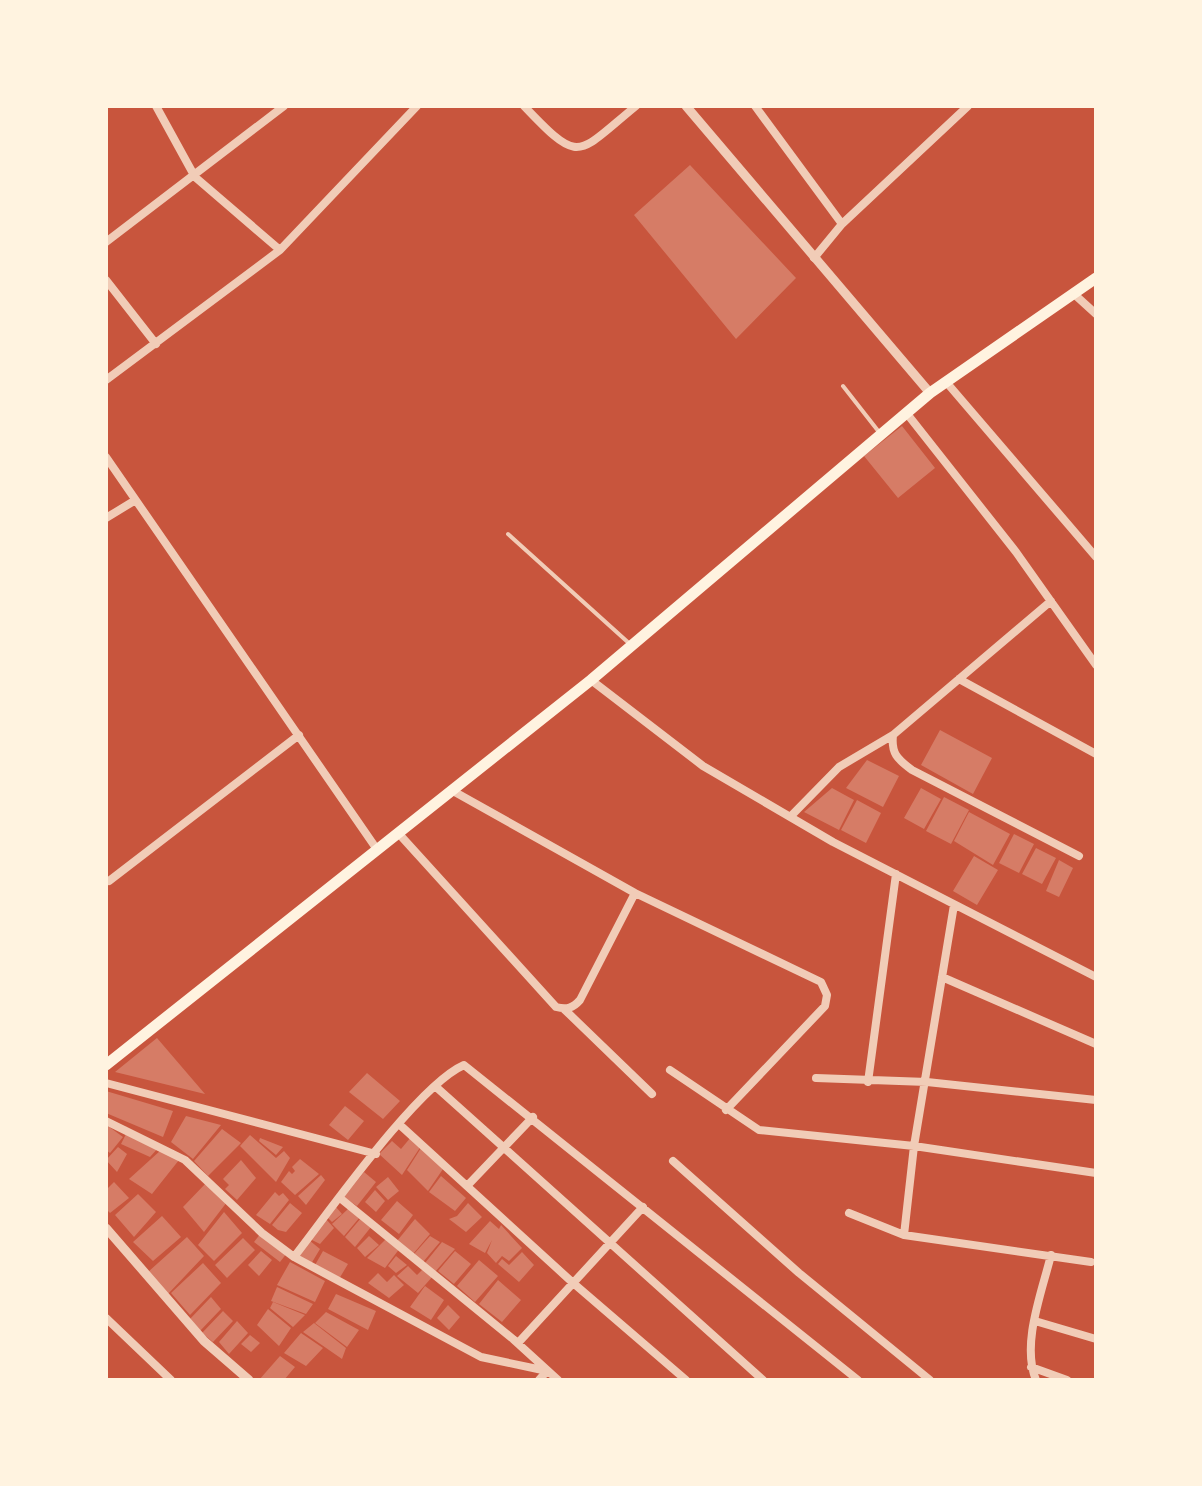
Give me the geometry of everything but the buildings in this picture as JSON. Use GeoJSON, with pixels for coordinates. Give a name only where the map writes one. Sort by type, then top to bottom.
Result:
{"type":"FeatureCollection","features":[{"type":"Feature","properties":{"kind":"main road"},"geometry":{"type":"LineString","coordinates":[[106,1065],[376,848],[400,835],[591,680],[908,415],[930,393],[1096,278]]}},
{"type":"Feature","properties":{"kind":"street"},"geometry":{"type":"LineString","coordinates":[[156,106],[195,177],[280,250]]}},
{"type":"Feature","properties":{"kind":"street"},"geometry":{"type":"LineString","coordinates":[[106,242],[284,106]]}},
{"type":"Feature","properties":{"kind":"street"},"geometry":{"type":"LineString","coordinates":[[106,380],[280,250],[417,106]]}},
{"type":"Feature","properties":{"kind":"street"},"geometry":{"type":"LineString","coordinates":[[524,106],[561,144],[573,150],[586,147],[636,106]]}},
{"type":"Feature","properties":{"kind":"street"},"geometry":{"type":"LineString","coordinates":[[686,106],[930,393]]}},
{"type":"Feature","properties":{"kind":"street"},"geometry":{"type":"LineString","coordinates":[[755,106],[842,224]]}},
{"type":"Feature","properties":{"kind":"street"},"geometry":{"type":"LineString","coordinates":[[814,258],[842,224],[968,106]]}},
{"type":"Feature","properties":{"kind":"street"},"geometry":{"type":"LineString","coordinates":[[106,280],[156,344]]}},
{"type":"Feature","properties":{"kind":"street"},"geometry":{"type":"LineString","coordinates":[[1074,294],[1096,314]]}},
{"type":"Feature","properties":{"kind":"street"},"geometry":{"type":"LineString","coordinates":[[947,383],[1096,557]]}},
{"type":"Feature","properties":{"kind":"street"},"geometry":{"type":"LineString","coordinates":[[908,415],[1051,601],[1096,665]]}},
{"type":"Feature","properties":{"kind":"street"},"geometry":{"type":"LineString","coordinates":[[106,457],[134,501],[217,613],[376,848]]}},
{"type":"Feature","properties":{"kind":"street"},"geometry":{"type":"LineString","coordinates":[[106,518],[134,501]]}},
{"type":"Feature","properties":{"kind":"street"},"geometry":{"type":"LineString","coordinates":[[790,817],[839,767],[893,735],[988,651],[1051,601]]}},
{"type":"Feature","properties":{"kind":"street"},"geometry":{"type":"LineString","coordinates":[[959,679],[1096,754]]}},
{"type":"Feature","properties":{"kind":"street"},"geometry":{"type":"LineString","coordinates":[[591,680],[703,766],[896,874],[1096,977]]}},
{"type":"Feature","properties":{"kind":"street"},"geometry":{"type":"LineString","coordinates":[[109,881],[299,735]]}},
{"type":"Feature","properties":{"kind":"street"},"geometry":{"type":"LineString","coordinates":[[893,735],[892,749],[898,760],[912,770],[1079,856]]}},
{"type":"Feature","properties":{"kind":"street"},"geometry":{"type":"LineString","coordinates":[[453,791],[635,893],[821,982],[827,995],[825,1006],[726,1110]]}},
{"type":"Feature","properties":{"kind":"street"},"geometry":{"type":"LineString","coordinates":[[400,835],[556,1007],[564,1009],[574,1007],[580,1000],[635,893]]}},
{"type":"Feature","properties":{"kind":"street"},"geometry":{"type":"LineString","coordinates":[[868,1082],[896,874]]}},
{"type":"Feature","properties":{"kind":"street"},"geometry":{"type":"LineString","coordinates":[[904,1235],[914,1146],[954,905]]}},
{"type":"Feature","properties":{"kind":"street"},"geometry":{"type":"LineString","coordinates":[[942,977],[1096,1044]]}},
{"type":"Feature","properties":{"kind":"street"},"geometry":{"type":"LineString","coordinates":[[564,1009],[652,1094]]}},
{"type":"Feature","properties":{"kind":"street"},"geometry":{"type":"LineString","coordinates":[[294,1257],[400,1125],[451,1071],[464,1065],[533,1117],[587,1166],[643,1207],[858,1380]]}},
{"type":"Feature","properties":{"kind":"street"},"geometry":{"type":"LineString","coordinates":[[670,1070],[759,1130],[914,1146],[1096,1173]]}},
{"type":"Feature","properties":{"kind":"street"},"geometry":{"type":"LineString","coordinates":[[816,1078],[927,1082],[1096,1100]]}},
{"type":"Feature","properties":{"kind":"street"},"geometry":{"type":"LineString","coordinates":[[106,1083],[376,1154]]}},
{"type":"Feature","properties":{"kind":"street"},"geometry":{"type":"LineString","coordinates":[[435,1086],[763,1380]]}},
{"type":"Feature","properties":{"kind":"street"},"geometry":{"type":"LineString","coordinates":[[467,1186],[533,1117]]}},
{"type":"Feature","properties":{"kind":"street"},"geometry":{"type":"LineString","coordinates":[[106,1121],[185,1160],[262,1233],[294,1257],[481,1357],[547,1371]]}},
{"type":"Feature","properties":{"kind":"street"},"geometry":{"type":"LineString","coordinates":[[400,1125],[572,1282],[686,1380]]}},
{"type":"Feature","properties":{"kind":"street"},"geometry":{"type":"LineString","coordinates":[[673,1161],[799,1273],[930,1380]]}},
{"type":"Feature","properties":{"kind":"street"},"geometry":{"type":"LineString","coordinates":[[340,1198],[518,1343],[558,1380]]}},
{"type":"Feature","properties":{"kind":"street"},"geometry":{"type":"LineString","coordinates":[[518,1343],[643,1207]]}},
{"type":"Feature","properties":{"kind":"street"},"geometry":{"type":"LineString","coordinates":[[849,1213],[904,1235],[1091,1262]]}},
{"type":"Feature","properties":{"kind":"street"},"geometry":{"type":"LineString","coordinates":[[106,1228],[204,1341],[249,1380]]}},
{"type":"Feature","properties":{"kind":"street"},"geometry":{"type":"LineString","coordinates":[[1036,1380],[1031,1367],[1035,1321],[1051,1255]]}},
{"type":"Feature","properties":{"kind":"street"},"geometry":{"type":"LineString","coordinates":[[106,1318],[171,1380]]}},
{"type":"Feature","properties":{"kind":"street"},"geometry":{"type":"LineString","coordinates":[[1035,1321],[1096,1339]]}},
{"type":"Feature","properties":{"kind":"street"},"geometry":{"type":"LineString","coordinates":[[1031,1367],[1067,1380]]}},
{"type":"Feature","properties":{"kind":"street"},"geometry":{"type":"LineString","coordinates":[[539,1380],[547,1371]]}},
{"type":"Feature","properties":{"kind":"lane"},"geometry":{"type":"LineString","coordinates":[[843,386],[882,436]]}},
{"type":"Feature","properties":{"kind":"lane"},"geometry":{"type":"LineString","coordinates":[[508,534],[632,645]]}}]}
